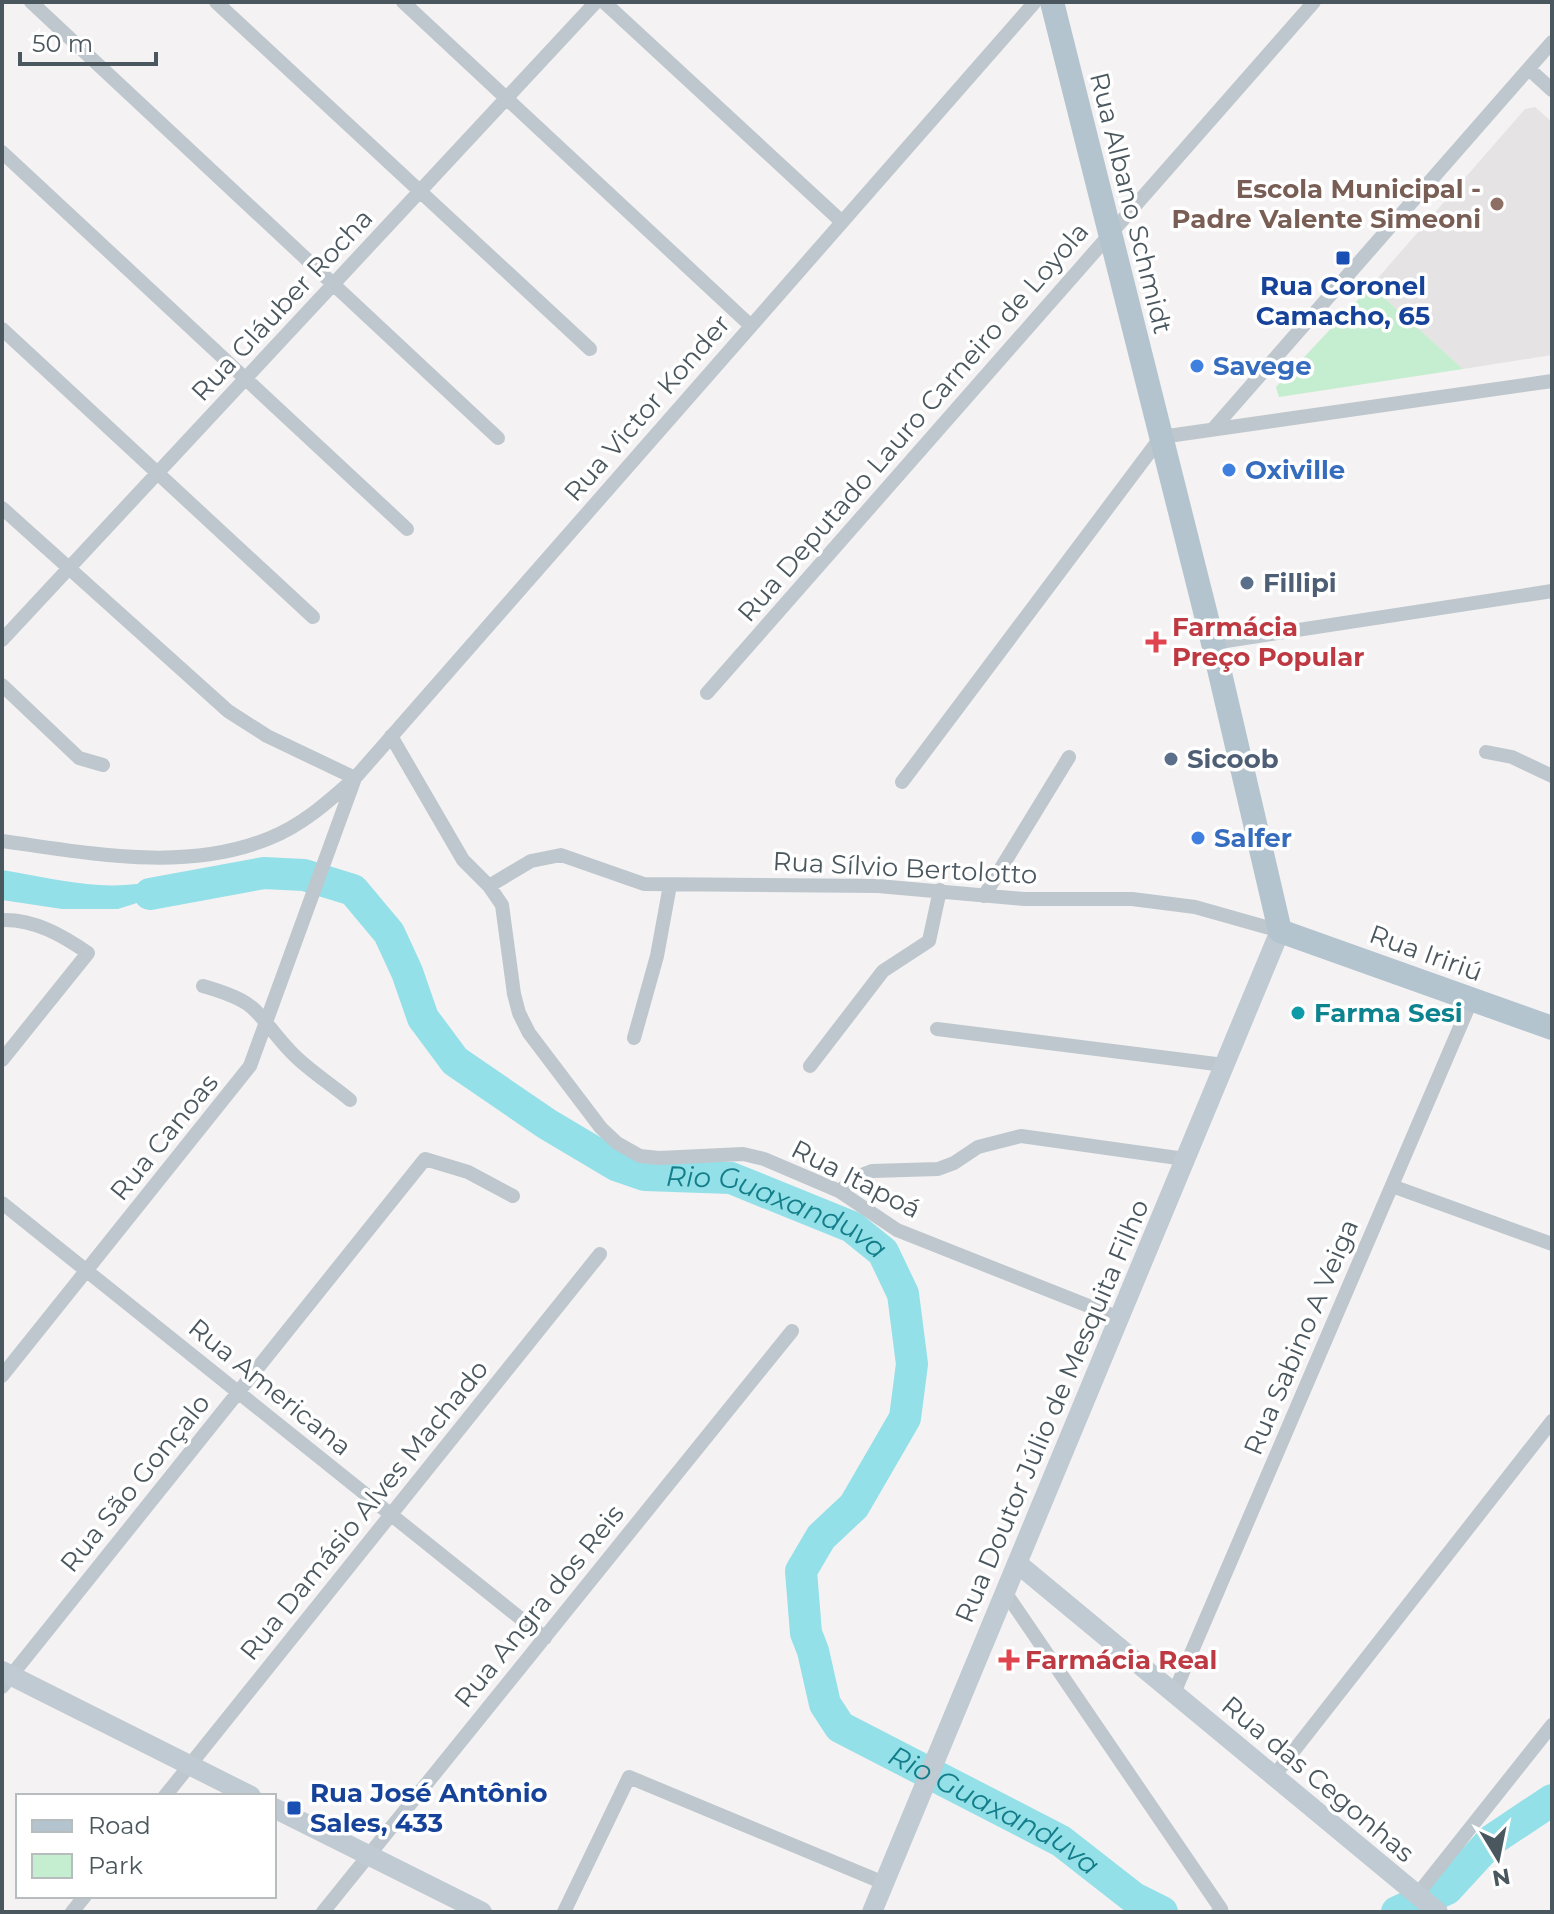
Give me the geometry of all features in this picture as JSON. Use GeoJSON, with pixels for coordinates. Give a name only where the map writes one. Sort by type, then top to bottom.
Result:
{"type":"FeatureCollection","features":[{"type":"Feature","properties":{"kind":"main road","name":"Rua Albano Schmidt"},"geometry":{"type":"LineString","coordinates":[[1052,2],[1213,643],[1280,931]]}},
{"type":"Feature","properties":{"kind":"main road","name":"Rua Iririú"},"geometry":{"type":"LineString","coordinates":[[1280,931],[1552,1028]]}},
{"type":"Feature","properties":{"kind":"main road","name":"Rua Doutor Júlio de Mesquita Filho"},"geometry":{"type":"LineString","coordinates":[[872,1912],[1280,931]]}},
{"type":"Feature","properties":{"kind":"main road","name":"Rua das Cegonhas"},"geometry":{"type":"LineString","coordinates":[[1017,1563],[1427,1905]]}},
{"type":"Feature","properties":{"kind":"main road"},"geometry":{"type":"LineString","coordinates":[[5,1678],[247,1794]]}},
{"type":"Feature","properties":{"kind":"main road"},"geometry":{"type":"LineString","coordinates":[[276,1809],[482,1912]]}},
{"type":"Feature","properties":{"kind":"street"},"geometry":{"type":"LineString","coordinates":[[31,2],[498,438]]}},
{"type":"Feature","properties":{"kind":"street"},"geometry":{"type":"LineString","coordinates":[[216,2],[590,349]]}},
{"type":"Feature","properties":{"kind":"street"},"geometry":{"type":"LineString","coordinates":[[403,2],[751,326]]}},
{"type":"Feature","properties":{"kind":"street","name":"Rua Gláuber Rocha"},"geometry":{"type":"LineString","coordinates":[[2,640],[596,2]]}},
{"type":"Feature","properties":{"kind":"street"},"geometry":{"type":"LineString","coordinates":[[604,2],[842,222]]}},
{"type":"Feature","properties":{"kind":"street","name":"Rua Victor Konder"},"geometry":{"type":"LineString","coordinates":[[310,899],[355,778],[1035,2]]}},
{"type":"Feature","properties":{"kind":"street","name":"Rua Deputado Lauro Carneiro de Loyola"},"geometry":{"type":"LineString","coordinates":[[707,693],[1314,2]]}},
{"type":"Feature","properties":{"kind":"street"},"geometry":{"type":"LineString","coordinates":[[1213,429],[1552,42]]}},
{"type":"Feature","properties":{"kind":"street"},"geometry":{"type":"LineString","coordinates":[[1529,69],[1552,90]]}},
{"type":"Feature","properties":{"kind":"street"},"geometry":{"type":"LineString","coordinates":[[2,152],[407,529]]}},
{"type":"Feature","properties":{"kind":"street"},"geometry":{"type":"LineString","coordinates":[[2,329],[313,617]]}},
{"type":"Feature","properties":{"kind":"street"},"geometry":{"type":"LineString","coordinates":[[902,782],[1161,437],[1552,381]]}},
{"type":"Feature","properties":{"kind":"street"},"geometry":{"type":"LineString","coordinates":[[2,508],[228,711],[267,736],[355,778],[296,825],[270,838],[229,851],[186,856],[125,857],[2,841]]}},
{"type":"Feature","properties":{"kind":"street"},"geometry":{"type":"LineString","coordinates":[[1213,643],[1552,591]]}},
{"type":"Feature","properties":{"kind":"street"},"geometry":{"type":"LineString","coordinates":[[2,685],[79,758],[103,765]]}},
{"type":"Feature","properties":{"kind":"street","name":"Rua Itapoá"},"geometry":{"type":"LineString","coordinates":[[391,736],[463,860],[489,886],[502,905],[519,1013],[529,1033],[601,1128],[617,1143],[640,1156],[743,1154],[787,1168],[839,1191],[897,1230],[1119,1318]]}},
{"type":"Feature","properties":{"kind":"street"},"geometry":{"type":"LineString","coordinates":[[1486,752],[1512,757],[1552,776]]}},
{"type":"Feature","properties":{"kind":"street"},"geometry":{"type":"LineString","coordinates":[[984,896],[1069,757]]}},
{"type":"Feature","properties":{"kind":"street","name":"Rua Sílvio Bertolotto"},"geometry":{"type":"LineString","coordinates":[[489,886],[531,861],[561,855],[644,884],[878,886],[1024,899],[1163,901],[1280,931]]}},
{"type":"Feature","properties":{"kind":"street"},"geometry":{"type":"LineString","coordinates":[[634,1038],[657,956],[670,885]]}},
{"type":"Feature","properties":{"kind":"street"},"geometry":{"type":"LineString","coordinates":[[810,1066],[883,971],[929,941],[940,890]]}},
{"type":"Feature","properties":{"kind":"street","name":"Rua Canoas"},"geometry":{"type":"LineString","coordinates":[[2,1376],[242,1078],[257,1051],[310,899]]}},
{"type":"Feature","properties":{"kind":"street"},"geometry":{"type":"LineString","coordinates":[[2,920],[15,919],[36,925],[88,953],[2,1060]]}},
{"type":"Feature","properties":{"kind":"street"},"geometry":{"type":"LineString","coordinates":[[203,986],[247,1001],[268,1021],[290,1051],[350,1100]]}},
{"type":"Feature","properties":{"kind":"street","name":"Rua Sabino A Veiga"},"geometry":{"type":"LineString","coordinates":[[1174,1693],[1472,999]]}},
{"type":"Feature","properties":{"kind":"street"},"geometry":{"type":"LineString","coordinates":[[937,1029],[1224,1065]]}},
{"type":"Feature","properties":{"kind":"street"},"geometry":{"type":"LineString","coordinates":[[839,1191],[859,1176],[872,1171],[938,1169],[954,1163],[978,1147],[1021,1136],[1185,1159]]}},
{"type":"Feature","properties":{"kind":"street","name":"Rua São Gonçalo"},"geometry":{"type":"LineString","coordinates":[[5,1678],[425,1159],[468,1172],[513,1196]]}},
{"type":"Feature","properties":{"kind":"street"},"geometry":{"type":"LineString","coordinates":[[1392,1186],[1552,1244]]}},
{"type":"Feature","properties":{"kind":"street","name":"Rua Americana"},"geometry":{"type":"LineString","coordinates":[[2,1203],[545,1638]]}},
{"type":"Feature","properties":{"kind":"street","name":"Rua Damásio Alves Machado"},"geometry":{"type":"LineString","coordinates":[[167,1794],[600,1254]]}},
{"type":"Feature","properties":{"kind":"street","name":"Rua Angra dos Reis"},"geometry":{"type":"LineString","coordinates":[[323,1912],[792,1331]]}},
{"type":"Feature","properties":{"kind":"street"},"geometry":{"type":"LineString","coordinates":[[1274,1776],[1552,1421]]}},
{"type":"Feature","properties":{"kind":"street"},"geometry":{"type":"LineString","coordinates":[[1005,1592],[1221,1909],[1218,1912]]}},
{"type":"Feature","properties":{"kind":"street"},"geometry":{"type":"LineString","coordinates":[[1427,1905],[1552,1725]]}},
{"type":"Feature","properties":{"kind":"street"},"geometry":{"type":"LineString","coordinates":[[564,1912],[629,1777],[884,1883]]}},
{"type":"Feature","properties":{"kind":"shaded area","name":"Escola Municipal - Padre Valente Simeoni"},"geometry":{"type":"Polygon","coordinates":[[[1535,107],[1552,122],[1552,355],[1463,369],[1371,286],[1525,109],[1535,107]]]}},
{"type":"Feature","properties":{"kind":"green space"},"geometry":{"type":"Polygon","coordinates":[[[1371,286],[1463,369],[1279,397],[1276,387],[1371,286]]]}},
{"type":"Feature","properties":{"kind":"water"},"geometry":{"type":"Polygon","coordinates":[[[245,861],[304,862],[304,875],[245,872],[221,876],[118,909],[62,909],[2,900],[2,870],[75,883],[117,885],[173,879],[245,861]]]}},
{"type":"Feature","properties":{"kind":"waterway","name":"Rio Guaxanduva"},"geometry":{"type":"LineString","coordinates":[[150,894],[264,873],[304,875],[353,890],[389,933],[423,1018],[455,1061],[547,1124],[616,1165],[645,1175],[731,1178],[852,1227],[883,1252],[903,1294],[912,1364],[905,1418],[854,1506],[821,1537],[801,1571],[806,1633],[825,1704],[840,1727],[1061,1841],[1134,1898],[1162,1912]]}},
{"type":"Feature","properties":{"kind":"waterway","name":"Rio Guaxanduva"},"geometry":{"type":"LineString","coordinates":[[1397,1912],[1447,1889],[1492,1840],[1552,1800]]}},
{"type":"Feature","properties":{"kind":"place","name":"Escola Municipal - Padre Valente Simeoni"},"geometry":{"type":"Point","coordinates":[1497,204]}},
{"type":"Feature","properties":{"kind":"place","name":"Rua Coronel Camacho, 65"},"geometry":{"type":"Point","coordinates":[1343,258]}},
{"type":"Feature","properties":{"kind":"place","name":"Savege"},"geometry":{"type":"Point","coordinates":[1197,366]}},
{"type":"Feature","properties":{"kind":"place","name":"Oxiville"},"geometry":{"type":"Point","coordinates":[1229,470]}},
{"type":"Feature","properties":{"kind":"place","name":"Fillipi"},"geometry":{"type":"Point","coordinates":[1247,583]}},
{"type":"Feature","properties":{"kind":"place","name":"Farmácia Preço Popular"},"geometry":{"type":"Point","coordinates":[1156,642]}},
{"type":"Feature","properties":{"kind":"place","name":"Sicoob"},"geometry":{"type":"Point","coordinates":[1171,759]}},
{"type":"Feature","properties":{"kind":"place","name":"Salfer"},"geometry":{"type":"Point","coordinates":[1198,838]}},
{"type":"Feature","properties":{"kind":"place","name":"Farma Sesi"},"geometry":{"type":"Point","coordinates":[1298,1013]}},
{"type":"Feature","properties":{"kind":"place","name":"Farmácia Real"},"geometry":{"type":"Point","coordinates":[1009,1660]}},
{"type":"Feature","properties":{"kind":"place","name":"Rua José Antônio Sales, 433"},"geometry":{"type":"Point","coordinates":[294,1808]}}]}
